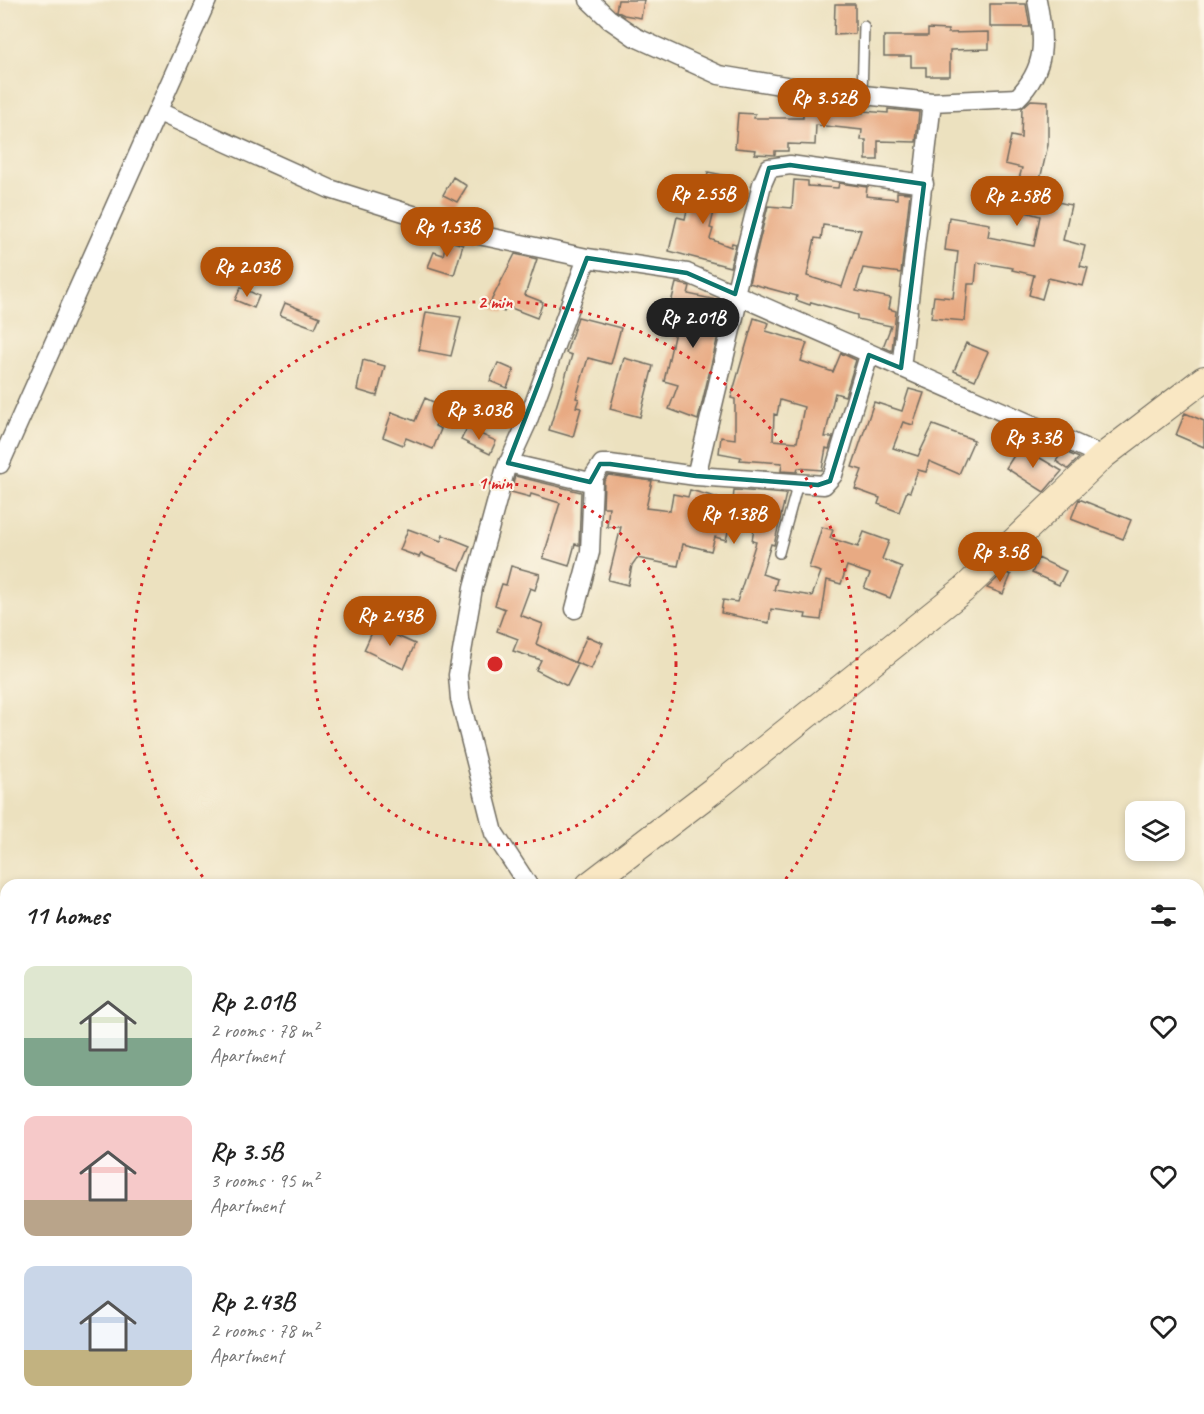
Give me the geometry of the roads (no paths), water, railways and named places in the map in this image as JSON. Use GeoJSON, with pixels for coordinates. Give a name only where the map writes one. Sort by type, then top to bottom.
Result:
{"type":"FeatureCollection","features":[{"type":"Feature","properties":{"kind":"street"},"geometry":{"type":"LineString","coordinates":[[0,464],[207,0]]}},
{"type":"Feature","properties":{"kind":"street"},"geometry":{"type":"LineString","coordinates":[[589,0],[609,19],[635,37],[719,75],[862,95],[932,102],[1017,98],[1029,86],[1039,69],[1043,41],[1037,0]]}},
{"type":"Feature","properties":{"kind":"street"},"geometry":{"type":"LineString","coordinates":[[901,368],[932,102]]}},
{"type":"Feature","properties":{"kind":"street"},"geometry":{"type":"LineString","coordinates":[[159,112],[330,189],[474,234],[586,258],[687,273],[1103,456]]}},
{"type":"Feature","properties":{"kind":"street"},"geometry":{"type":"LineString","coordinates":[[696,476],[762,184],[769,168],[790,165],[924,184]]}},
{"type":"Feature","properties":{"kind":"street"},"geometry":{"type":"LineString","coordinates":[[524,879],[494,833],[460,699],[458,675],[473,588],[508,463],[527,423],[586,258]]}},
{"type":"Feature","properties":{"kind":"street"},"geometry":{"type":"LineString","coordinates":[[575,609],[591,552],[592,481],[598,467],[602,464],[610,464],[696,476],[824,485],[833,475],[870,355]]}},
{"type":"Feature","properties":{"kind":"street"},"geometry":{"type":"LineString","coordinates":[[597,879],[716,788],[963,590],[1103,456],[1204,379]]}},
{"type":"Feature","properties":{"kind":"street"},"geometry":{"type":"LineString","coordinates":[[508,463],[592,481]]}},
{"type":"Feature","properties":{"kind":"lane"},"geometry":{"type":"LineString","coordinates":[[862,95],[864,26]]}},
{"type":"Feature","properties":{"kind":"lane"},"geometry":{"type":"LineString","coordinates":[[779,553],[798,483]]}}]}
